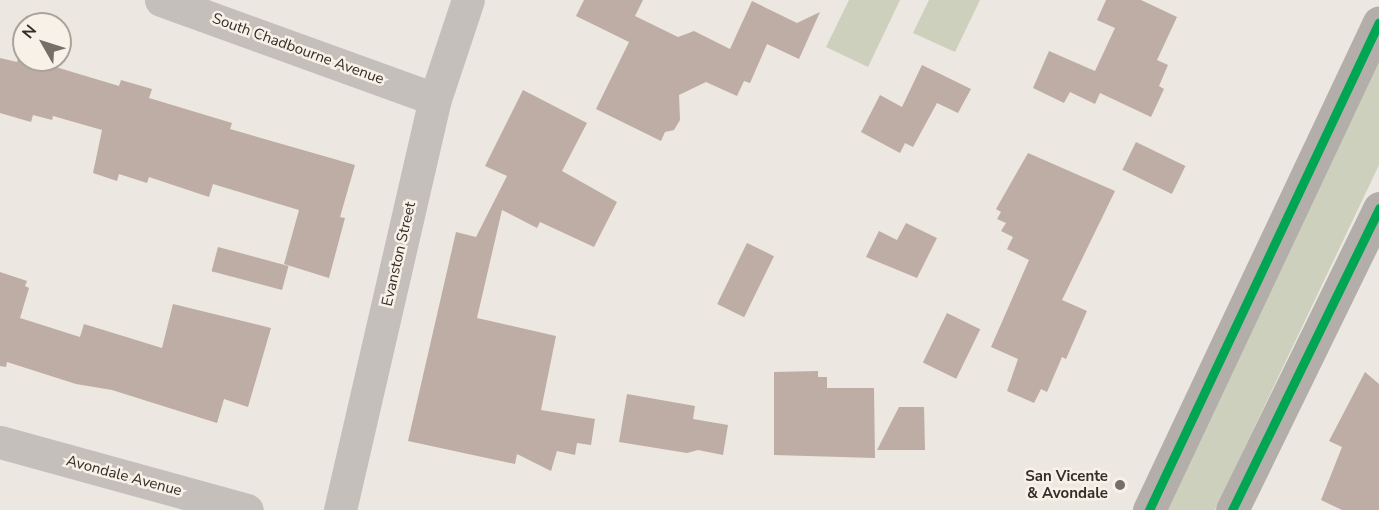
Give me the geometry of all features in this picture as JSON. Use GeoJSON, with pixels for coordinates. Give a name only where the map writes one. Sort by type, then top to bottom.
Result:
{"type":"FeatureCollection","features":[{"type":"Feature","properties":{"kind":"main road"},"geometry":{"type":"LineString","coordinates":[[1149,510],[1379,22]]}},
{"type":"Feature","properties":{"kind":"main road"},"geometry":{"type":"LineString","coordinates":[[1232,510],[1379,208]]}},
{"type":"Feature","properties":{"kind":"street","name":"South Chadbourne Avenue"},"geometry":{"type":"LineString","coordinates":[[161,0],[435,99]]}},
{"type":"Feature","properties":{"kind":"street","name":"Evanston Street"},"geometry":{"type":"LineString","coordinates":[[340,510],[435,99],[468,0]]}},
{"type":"Feature","properties":{"kind":"street","name":"Avondale Avenue"},"geometry":{"type":"LineString","coordinates":[[0,442],[248,510]]}},
{"type":"Feature","properties":{"kind":"green space"},"geometry":{"type":"Polygon","coordinates":[[[849,0],[900,0],[868,67],[826,47],[849,0]]]}},
{"type":"Feature","properties":{"kind":"green space"},"geometry":{"type":"Polygon","coordinates":[[[929,0],[980,0],[955,52],[913,33],[929,0]]]}},
{"type":"Feature","properties":{"kind":"green space"},"geometry":{"type":"Polygon","coordinates":[[[1379,62],[1379,165],[1215,510],[1165,510],[1379,62]]]}},
{"type":"Feature","properties":{"kind":"building"},"geometry":{"type":"Polygon","coordinates":[[[584,0],[643,0],[635,16],[678,37],[694,31],[730,49],[752,1],[797,23],[820,12],[799,59],[767,44],[750,83],[744,81],[737,96],[706,82],[679,95],[680,120],[674,130],[665,132],[661,141],[596,109],[629,42],[576,16],[584,0]]]}},
{"type":"Feature","properties":{"kind":"building"},"geometry":{"type":"Polygon","coordinates":[[[1106,0],[1141,0],[1177,17],[1157,60],[1168,65],[1159,86],[1164,89],[1151,117],[1100,93],[1095,104],[1070,92],[1064,103],[1033,88],[1049,51],[1095,71],[1115,28],[1097,20],[1106,0]]]}},
{"type":"Feature","properties":{"kind":"building"},"geometry":{"type":"Polygon","coordinates":[[[0,58],[12,61],[12,72],[72,72],[119,86],[121,80],[152,89],[149,98],[232,123],[230,129],[355,165],[340,217],[345,218],[329,278],[284,264],[299,210],[213,184],[209,197],[149,177],[147,183],[119,174],[117,181],[93,173],[102,130],[53,116],[52,120],[33,115],[31,122],[0,113],[0,58]]]}},
{"type":"Feature","properties":{"kind":"building"},"geometry":{"type":"Polygon","coordinates":[[[922,65],[971,89],[958,113],[937,103],[913,147],[905,143],[900,153],[861,132],[880,95],[902,107],[922,65]]]}},
{"type":"Feature","properties":{"kind":"building"},"geometry":{"type":"Polygon","coordinates":[[[523,90],[587,123],[562,171],[617,202],[594,247],[540,222],[537,228],[502,210],[477,318],[556,336],[541,410],[595,419],[591,445],[577,443],[575,455],[557,451],[551,471],[517,454],[515,464],[408,441],[456,232],[476,237],[507,176],[485,166],[523,90]]]}},
{"type":"Feature","properties":{"kind":"building"},"geometry":{"type":"Polygon","coordinates":[[[1136,142],[1185,166],[1172,194],[1122,170],[1136,142]]]}},
{"type":"Feature","properties":{"kind":"building"},"geometry":{"type":"Polygon","coordinates":[[[1028,153],[1115,191],[1062,300],[1087,311],[1066,359],[1062,357],[1047,392],[1041,389],[1034,403],[1007,391],[1018,359],[991,347],[1029,260],[1007,249],[1013,237],[1001,231],[1006,223],[997,219],[1001,212],[996,209],[1028,153]]]}},
{"type":"Feature","properties":{"kind":"building"},"geometry":{"type":"Polygon","coordinates":[[[906,223],[937,238],[917,278],[866,257],[879,231],[897,240],[906,223]]]}},
{"type":"Feature","properties":{"kind":"building"},"geometry":{"type":"Polygon","coordinates":[[[747,243],[774,256],[744,317],[717,304],[747,243]]]}},
{"type":"Feature","properties":{"kind":"building"},"geometry":{"type":"Polygon","coordinates":[[[218,247],[289,266],[282,290],[212,271],[218,247]]]}},
{"type":"Feature","properties":{"kind":"building"},"geometry":{"type":"Polygon","coordinates":[[[0,272],[27,281],[25,286],[29,288],[20,318],[80,337],[84,324],[162,348],[173,304],[271,328],[248,407],[224,399],[217,423],[112,390],[76,384],[7,362],[6,367],[0,366],[0,272]]]}},
{"type":"Feature","properties":{"kind":"building"},"geometry":{"type":"Polygon","coordinates":[[[947,313],[980,329],[956,379],[923,362],[947,313]]]}},
{"type":"Feature","properties":{"kind":"building"},"geometry":{"type":"Polygon","coordinates":[[[818,371],[818,377],[827,377],[827,388],[874,388],[875,458],[774,455],[774,372],[818,371]]]}},
{"type":"Feature","properties":{"kind":"building"},"geometry":{"type":"Polygon","coordinates":[[[1365,372],[1379,384],[1379,510],[1342,510],[1321,500],[1342,447],[1329,441],[1365,372]]]}},
{"type":"Feature","properties":{"kind":"building"},"geometry":{"type":"Polygon","coordinates":[[[627,394],[695,406],[693,419],[728,425],[723,455],[698,450],[687,453],[619,442],[627,394]]]}},
{"type":"Feature","properties":{"kind":"building"},"geometry":{"type":"Polygon","coordinates":[[[899,407],[924,407],[925,450],[877,450],[899,407]]]}},
{"type":"Feature","properties":{"kind":"transit line"},"geometry":{"type":"LineString","coordinates":[[1149,510],[1379,22]]}},
{"type":"Feature","properties":{"kind":"transit line"},"geometry":{"type":"LineString","coordinates":[[1232,510],[1379,208]]}},
{"type":"Feature","properties":{"kind":"place","name":"San Vicente & Avondale"},"geometry":{"type":"Point","coordinates":[1120,485]}}]}
